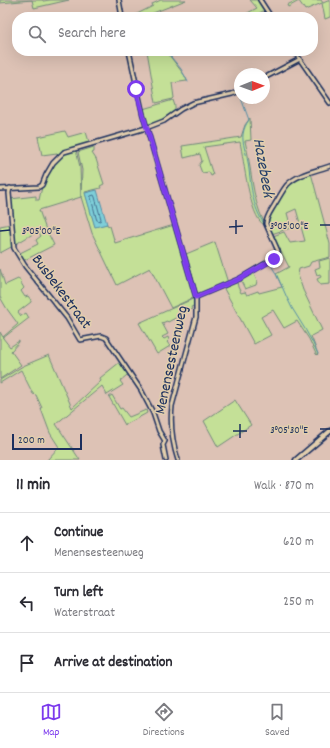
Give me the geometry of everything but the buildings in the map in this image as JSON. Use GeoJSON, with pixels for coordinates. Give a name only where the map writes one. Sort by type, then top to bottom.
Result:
{"type":"FeatureCollection","features":[{"type":"Feature","properties":{"kind":"main road"},"geometry":{"type":"LineString","coordinates":[[296,460],[330,431]]}},
{"type":"Feature","properties":{"kind":"street"},"geometry":{"type":"LineString","coordinates":[[119,0],[121,12]]}},
{"type":"Feature","properties":{"kind":"street"},"geometry":{"type":"LineString","coordinates":[[260,0],[268,12]]}},
{"type":"Feature","properties":{"kind":"street","name":"Menensesteenweg"},"geometry":{"type":"LineString","coordinates":[[130,56],[136,89],[146,128],[196,297],[196,317],[172,406],[171,423],[173,443],[178,460]]}},
{"type":"Feature","properties":{"kind":"street"},"geometry":{"type":"LineString","coordinates":[[298,56],[330,103]]}},
{"type":"Feature","properties":{"kind":"street"},"geometry":{"type":"LineString","coordinates":[[270,75],[300,59]]}},
{"type":"Feature","properties":{"kind":"street"},"geometry":{"type":"LineString","coordinates":[[0,189],[36,188],[42,185],[53,162],[64,152],[146,128],[164,121],[181,109],[193,103],[234,93]]}},
{"type":"Feature","properties":{"kind":"street"},"geometry":{"type":"LineString","coordinates":[[196,297],[239,279],[278,256],[278,251],[266,223],[267,217],[289,184],[300,177],[330,166]]}},
{"type":"Feature","properties":{"kind":"street","name":"Busbekestraat"},"geometry":{"type":"LineString","coordinates":[[10,188],[9,193],[13,244],[18,255],[59,308],[80,340],[101,336],[106,338],[141,390],[154,413],[159,431],[165,441]]}},
{"type":"Feature","properties":{"kind":"street"},"geometry":{"type":"LineString","coordinates":[[166,460],[163,445],[165,441],[173,443]]}},
{"type":"Feature","properties":{"kind":"green space"},"geometry":{"type":"Polygon","coordinates":[[[0,0],[32,0],[0,3],[0,0]]]}},
{"type":"Feature","properties":{"kind":"green space"},"geometry":{"type":"Polygon","coordinates":[[[32,0],[43,1],[69,0],[34,8],[32,0]]]}},
{"type":"Feature","properties":{"kind":"green space"},"geometry":{"type":"Polygon","coordinates":[[[161,0],[186,0],[156,12],[141,12],[153,6],[152,4],[161,0]]]}},
{"type":"Feature","properties":{"kind":"green space"},"geometry":{"type":"Polygon","coordinates":[[[250,0],[258,0],[265,10],[261,12],[249,12],[257,8],[250,0]]]}},
{"type":"Feature","properties":{"kind":"green space"},"geometry":{"type":"Polygon","coordinates":[[[297,0],[321,0],[323,3],[330,0],[330,17],[325,19],[322,3],[305,10],[299,1],[288,7],[287,5],[297,0]]]}},
{"type":"Feature","properties":{"kind":"green space"},"geometry":{"type":"Polygon","coordinates":[[[148,56],[170,56],[187,81],[172,83],[174,98],[156,103],[148,56]]]}},
{"type":"Feature","properties":{"kind":"green space"},"geometry":{"type":"Polygon","coordinates":[[[173,100],[175,111],[166,119],[149,126],[147,125],[143,109],[173,100]]]}},
{"type":"Feature","properties":{"kind":"green space"},"geometry":{"type":"Polygon","coordinates":[[[250,118],[251,140],[245,141],[254,192],[264,225],[254,211],[245,174],[240,142],[204,147],[213,175],[211,176],[209,172],[202,173],[199,165],[202,161],[200,154],[184,158],[182,146],[241,137],[245,125],[250,118]]]}},
{"type":"Feature","properties":{"kind":"green space"},"geometry":{"type":"Polygon","coordinates":[[[65,131],[68,137],[86,132],[90,145],[61,153],[58,156],[57,153],[42,155],[38,137],[65,131]]]}},
{"type":"Feature","properties":{"kind":"green space"},"geometry":{"type":"Polygon","coordinates":[[[94,147],[94,152],[92,153],[96,159],[104,184],[100,186],[101,188],[85,192],[95,226],[107,224],[110,226],[115,243],[174,225],[195,297],[171,308],[150,268],[117,285],[92,233],[81,197],[82,170],[78,152],[94,147]]]}},
{"type":"Feature","properties":{"kind":"green space"},"geometry":{"type":"Polygon","coordinates":[[[76,150],[80,167],[81,197],[39,210],[54,245],[23,261],[18,254],[38,244],[36,240],[41,236],[38,231],[14,245],[10,199],[36,196],[36,200],[39,200],[44,181],[50,167],[64,153],[76,150]]]}},
{"type":"Feature","properties":{"kind":"green space"},"geometry":{"type":"Polygon","coordinates":[[[311,173],[330,244],[330,257],[311,262],[309,266],[299,269],[298,275],[303,290],[322,330],[311,336],[318,354],[317,355],[309,339],[297,321],[284,328],[273,310],[261,317],[271,335],[254,344],[223,287],[237,281],[241,293],[245,292],[247,295],[258,291],[259,293],[282,287],[276,274],[289,267],[273,236],[284,232],[290,243],[305,241],[296,209],[287,213],[291,228],[271,234],[267,220],[289,184],[311,173]]]}},
{"type":"Feature","properties":{"kind":"green space"},"geometry":{"type":"Polygon","coordinates":[[[11,224],[13,246],[0,253],[0,226],[11,224]]]}},
{"type":"Feature","properties":{"kind":"green space"},"geometry":{"type":"Polygon","coordinates":[[[215,242],[228,283],[199,294],[197,292],[186,254],[215,242]]]}},
{"type":"Feature","properties":{"kind":"green space"},"geometry":{"type":"Polygon","coordinates":[[[330,258],[330,284],[320,285],[317,279],[321,277],[320,274],[317,275],[315,269],[320,267],[319,261],[330,258]]]}},
{"type":"Feature","properties":{"kind":"green space"},"geometry":{"type":"Polygon","coordinates":[[[0,269],[5,285],[18,279],[22,282],[21,283],[24,288],[21,291],[25,297],[28,296],[31,302],[18,312],[21,316],[26,313],[29,318],[3,338],[10,347],[19,341],[11,351],[21,365],[0,379],[0,332],[3,337],[18,324],[0,297],[0,269]]]}},
{"type":"Feature","properties":{"kind":"green space"},"geometry":{"type":"Polygon","coordinates":[[[253,272],[257,281],[256,285],[245,289],[240,279],[253,272]]]}},
{"type":"Feature","properties":{"kind":"green space"},"geometry":{"type":"Polygon","coordinates":[[[195,298],[196,305],[191,307],[192,309],[168,322],[162,323],[168,334],[162,337],[164,339],[168,337],[169,340],[167,342],[170,346],[157,354],[139,323],[195,298]]]}},
{"type":"Feature","properties":{"kind":"green space"},"geometry":{"type":"Polygon","coordinates":[[[49,355],[72,408],[101,381],[100,378],[120,362],[133,379],[131,380],[127,375],[120,381],[123,385],[107,395],[102,386],[56,424],[80,460],[47,460],[59,447],[50,433],[36,395],[33,394],[21,370],[0,383],[0,380],[23,366],[49,355]]]}},
{"type":"Feature","properties":{"kind":"green space"},"geometry":{"type":"Polygon","coordinates":[[[112,395],[120,409],[122,408],[129,417],[146,410],[147,413],[125,425],[109,397],[112,395]]]}},
{"type":"Feature","properties":{"kind":"green space"},"geometry":{"type":"Polygon","coordinates":[[[235,400],[251,425],[218,447],[204,421],[235,400]]]}},
{"type":"Feature","properties":{"kind":"water"},"geometry":{"type":"Polygon","coordinates":[[[97,190],[107,224],[95,227],[85,193],[97,190]]]}},
{"type":"Feature","properties":{"kind":"waterway","name":"Hazebeek"},"geometry":{"type":"LineString","coordinates":[[170,56],[181,69],[188,82]]}},
{"type":"Feature","properties":{"kind":"waterway","name":"Hazebeek"},"geometry":{"type":"LineString","coordinates":[[243,104],[249,120],[246,125],[243,138],[252,194],[260,218],[265,225]]}},
{"type":"Feature","properties":{"kind":"waterway","name":"Hazebeek"},"geometry":{"type":"LineString","coordinates":[[270,263],[292,308],[318,354]]}},
{"type":"Feature","properties":{"kind":"route"},"geometry":{"type":"LineString","coordinates":[[136,89],[196,297],[200,294],[239,279],[274,259]]}}]}
